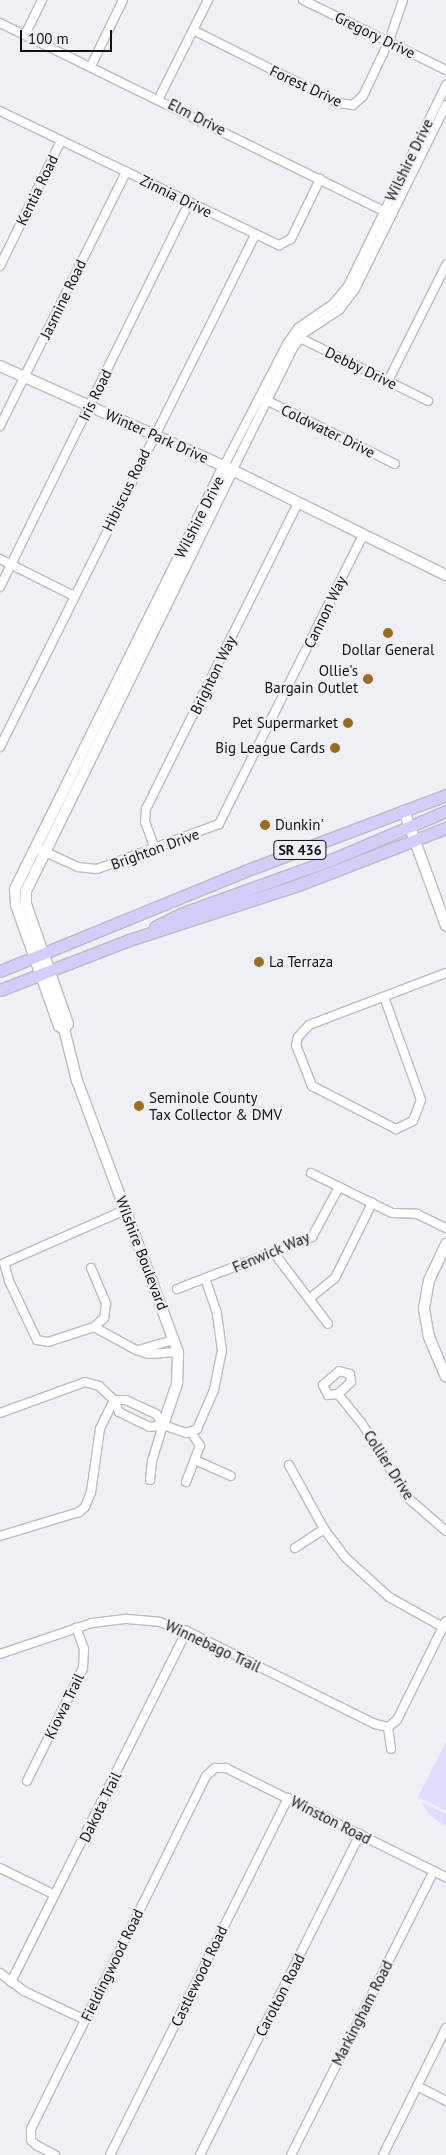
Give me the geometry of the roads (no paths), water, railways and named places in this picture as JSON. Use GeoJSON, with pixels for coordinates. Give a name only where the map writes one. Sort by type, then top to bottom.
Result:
{"type":"FeatureCollection","features":[{"type":"Feature","properties":{"kind":"main road","name":"SR 436"},"geometry":{"type":"LineString","coordinates":[[0,971],[446,795]]}},
{"type":"Feature","properties":{"kind":"main road"},"geometry":{"type":"LineString","coordinates":[[129,940],[183,913],[291,875],[446,811]]}},
{"type":"Feature","properties":{"kind":"main road","name":"SR 436"},"geometry":{"type":"LineString","coordinates":[[0,990],[129,940],[260,899],[446,828]]}},
{"type":"Feature","properties":{"kind":"street"},"geometry":{"type":"LineString","coordinates":[[25,35],[42,0]]}},
{"type":"Feature","properties":{"kind":"street"},"geometry":{"type":"LineString","coordinates":[[91,66],[123,0]]}},
{"type":"Feature","properties":{"kind":"street"},"geometry":{"type":"LineString","coordinates":[[159,98],[208,0]]}},
{"type":"Feature","properties":{"kind":"street","name":"Gregory Drive"},"geometry":{"type":"LineString","coordinates":[[303,0],[446,70]]}},
{"type":"Feature","properties":{"kind":"street","name":"Forest Drive"},"geometry":{"type":"LineString","coordinates":[[193,30],[346,106],[358,103],[362,96],[389,41],[403,0]]}},
{"type":"Feature","properties":{"kind":"street","name":"Elm Drive"},"geometry":{"type":"LineString","coordinates":[[0,23],[159,98],[392,215]]}},
{"type":"Feature","properties":{"kind":"street","name":"Wilshire Drive"},"geometry":{"type":"LineString","coordinates":[[45,972],[21,905],[39,850],[264,399],[297,337],[310,318],[324,312],[342,296],[446,84]]}},
{"type":"Feature","properties":{"kind":"street","name":"Wilshire Drive"},"geometry":{"type":"LineString","coordinates":[[297,337],[348,301],[446,105]]}},
{"type":"Feature","properties":{"kind":"street","name":"Zinnia Drive"},"geometry":{"type":"LineString","coordinates":[[0,111],[279,245],[291,239],[320,179]]}},
{"type":"Feature","properties":{"kind":"street","name":"Kentia Road"},"geometry":{"type":"LineString","coordinates":[[0,266],[62,141]]}},
{"type":"Feature","properties":{"kind":"street","name":"Jasmine Road"},"geometry":{"type":"LineString","coordinates":[[0,426],[126,172]]}},
{"type":"Feature","properties":{"kind":"street","name":"Iris Road"},"geometry":{"type":"LineString","coordinates":[[0,587],[189,203]]}},
{"type":"Feature","properties":{"kind":"street","name":"Hibiscus Road"},"geometry":{"type":"LineString","coordinates":[[0,747],[255,235]]}},
{"type":"Feature","properties":{"kind":"street"},"geometry":{"type":"LineString","coordinates":[[388,381],[446,264]]}},
{"type":"Feature","properties":{"kind":"street","name":"Debby Drive"},"geometry":{"type":"LineString","coordinates":[[297,337],[428,401]]}},
{"type":"Feature","properties":{"kind":"street","name":"Winter Park Drive"},"geometry":{"type":"LineString","coordinates":[[0,366],[90,405],[228,469],[446,575]]}},
{"type":"Feature","properties":{"kind":"street","name":"Coldwater Drive"},"geometry":{"type":"LineString","coordinates":[[264,399],[395,464]]}},
{"type":"Feature","properties":{"kind":"street","name":"Brighton Way"},"geometry":{"type":"LineString","coordinates":[[155,849],[145,822],[146,808],[298,503]]}},
{"type":"Feature","properties":{"kind":"street","name":"Cannon Way"},"geometry":{"type":"LineString","coordinates":[[219,824],[364,535]]}},
{"type":"Feature","properties":{"kind":"street"},"geometry":{"type":"LineString","coordinates":[[0,559],[74,596]]}},
{"type":"Feature","properties":{"kind":"street"},"geometry":{"type":"LineString","coordinates":[[404,811],[446,926]]}},
{"type":"Feature","properties":{"kind":"street","name":"Brighton Drive"},"geometry":{"type":"LineString","coordinates":[[39,850],[78,867],[97,868],[155,849],[219,824]]}},
{"type":"Feature","properties":{"kind":"street","name":"Wilshire Boulevard"},"geometry":{"type":"LineString","coordinates":[[45,972],[68,1024],[64,1029],[77,1081],[178,1352],[177,1384],[152,1461],[150,1480]]}},
{"type":"Feature","properties":{"kind":"street"},"geometry":{"type":"LineString","coordinates":[[384,997],[422,1100],[413,1121],[396,1129],[312,1086],[296,1045],[301,1031],[308,1025],[446,973]]}},
{"type":"Feature","properties":{"kind":"street"},"geometry":{"type":"LineString","coordinates":[[311,1173],[399,1215],[417,1214],[446,1228]]}},
{"type":"Feature","properties":{"kind":"street","name":"Fenwick Way"},"geometry":{"type":"LineString","coordinates":[[177,1289],[274,1253],[316,1234],[339,1187]]}},
{"type":"Feature","properties":{"kind":"street"},"geometry":{"type":"LineString","coordinates":[[309,1299],[335,1278],[372,1203]]}},
{"type":"Feature","properties":{"kind":"street"},"geometry":{"type":"LineString","coordinates":[[91,1268],[106,1304],[104,1318],[94,1327],[48,1342],[37,1340],[2,1261],[126,1210]]}},
{"type":"Feature","properties":{"kind":"street"},"geometry":{"type":"LineString","coordinates":[[446,1244],[429,1280],[424,1309],[429,1337],[446,1377]]}},
{"type":"Feature","properties":{"kind":"street"},"geometry":{"type":"LineString","coordinates":[[274,1253],[328,1324]]}},
{"type":"Feature","properties":{"kind":"street"},"geometry":{"type":"LineString","coordinates":[[192,1433],[202,1422],[214,1390],[222,1350],[217,1313],[205,1279]]}},
{"type":"Feature","properties":{"kind":"street"},"geometry":{"type":"LineString","coordinates":[[94,1327],[136,1350],[148,1354],[178,1352]]}},
{"type":"Feature","properties":{"kind":"street"},"geometry":{"type":"LineString","coordinates":[[136,1350],[174,1340]]}},
{"type":"Feature","properties":{"kind":"street"},"geometry":{"type":"LineString","coordinates":[[0,1413],[85,1382],[99,1386],[114,1400],[120,1412],[150,1428],[163,1425],[192,1433],[200,1446],[186,1482]]}},
{"type":"Feature","properties":{"kind":"street","name":"Collier Drive"},"geometry":{"type":"LineString","coordinates":[[338,1394],[361,1422],[408,1498],[446,1531]]}},
{"type":"Feature","properties":{"kind":"street"},"geometry":{"type":"LineString","coordinates":[[114,1400],[126,1400],[156,1414],[163,1425]]}},
{"type":"Feature","properties":{"kind":"street"},"geometry":{"type":"LineString","coordinates":[[0,1536],[79,1512],[85,1507],[92,1492],[100,1430],[114,1400]]}},
{"type":"Feature","properties":{"kind":"street"},"geometry":{"type":"LineString","coordinates":[[195,1460],[231,1476]]}},
{"type":"Feature","properties":{"kind":"street"},"geometry":{"type":"LineString","coordinates":[[289,1465],[324,1530],[346,1558],[389,1597],[444,1624],[397,1720],[388,1727],[391,1749]]}},
{"type":"Feature","properties":{"kind":"street"},"geometry":{"type":"LineString","coordinates":[[295,1548],[324,1530]]}},
{"type":"Feature","properties":{"kind":"street","name":"Winnebago Trail"},"geometry":{"type":"LineString","coordinates":[[0,1654],[76,1627],[127,1619],[159,1622],[187,1631],[375,1724],[388,1727]]}},
{"type":"Feature","properties":{"kind":"street","name":"Kiowa Trail"},"geometry":{"type":"LineString","coordinates":[[27,1781],[83,1668],[84,1649],[76,1627]]}},
{"type":"Feature","properties":{"kind":"street","name":"Dakota Trail"},"geometry":{"type":"LineString","coordinates":[[11,1982],[187,1631]]}},
{"type":"Feature","properties":{"kind":"street","name":"Winston Road"},"geometry":{"type":"LineString","coordinates":[[215,1768],[226,1768],[446,1877]]}},
{"type":"Feature","properties":{"kind":"street","name":"Fieldingwood Road"},"geometry":{"type":"LineString","coordinates":[[55,2155],[36,2145],[32,2140],[31,2129],[206,1776],[215,1768]]}},
{"type":"Feature","properties":{"kind":"street","name":"Castlewood Road"},"geometry":{"type":"LineString","coordinates":[[110,2155],[288,1798]]}},
{"type":"Feature","properties":{"kind":"street","name":"Carolton Road"},"geometry":{"type":"LineString","coordinates":[[200,2155],[360,1834]]}},
{"type":"Feature","properties":{"kind":"street"},"geometry":{"type":"LineString","coordinates":[[0,1868],[55,1895]]}},
{"type":"Feature","properties":{"kind":"street","name":"Markingham Road"},"geometry":{"type":"LineString","coordinates":[[291,2155],[434,1871]]}},
{"type":"Feature","properties":{"kind":"street"},"geometry":{"type":"LineString","coordinates":[[0,1974],[11,1982],[85,2020]]}},
{"type":"Feature","properties":{"kind":"street"},"geometry":{"type":"LineString","coordinates":[[382,2155],[446,2028]]}},
{"type":"Feature","properties":{"kind":"street"},"geometry":{"type":"LineString","coordinates":[[417,2086],[446,2101]]}},
{"type":"Feature","properties":{"kind":"place","name":"Dollar General"},"geometry":{"type":"Point","coordinates":[388,633]}},
{"type":"Feature","properties":{"kind":"place","name":"Ollie's Bargain Outlet"},"geometry":{"type":"Point","coordinates":[368,679]}},
{"type":"Feature","properties":{"kind":"place","name":"Pet Supermarket"},"geometry":{"type":"Point","coordinates":[348,723]}},
{"type":"Feature","properties":{"kind":"place","name":"Big League Cards"},"geometry":{"type":"Point","coordinates":[335,748]}},
{"type":"Feature","properties":{"kind":"place","name":"Dunkin'"},"geometry":{"type":"Point","coordinates":[265,825]}},
{"type":"Feature","properties":{"kind":"place","name":"La Terraza"},"geometry":{"type":"Point","coordinates":[259,962]}},
{"type":"Feature","properties":{"kind":"place","name":"Seminole County Tax Collector & DMV"},"geometry":{"type":"Point","coordinates":[139,1106]}}]}
